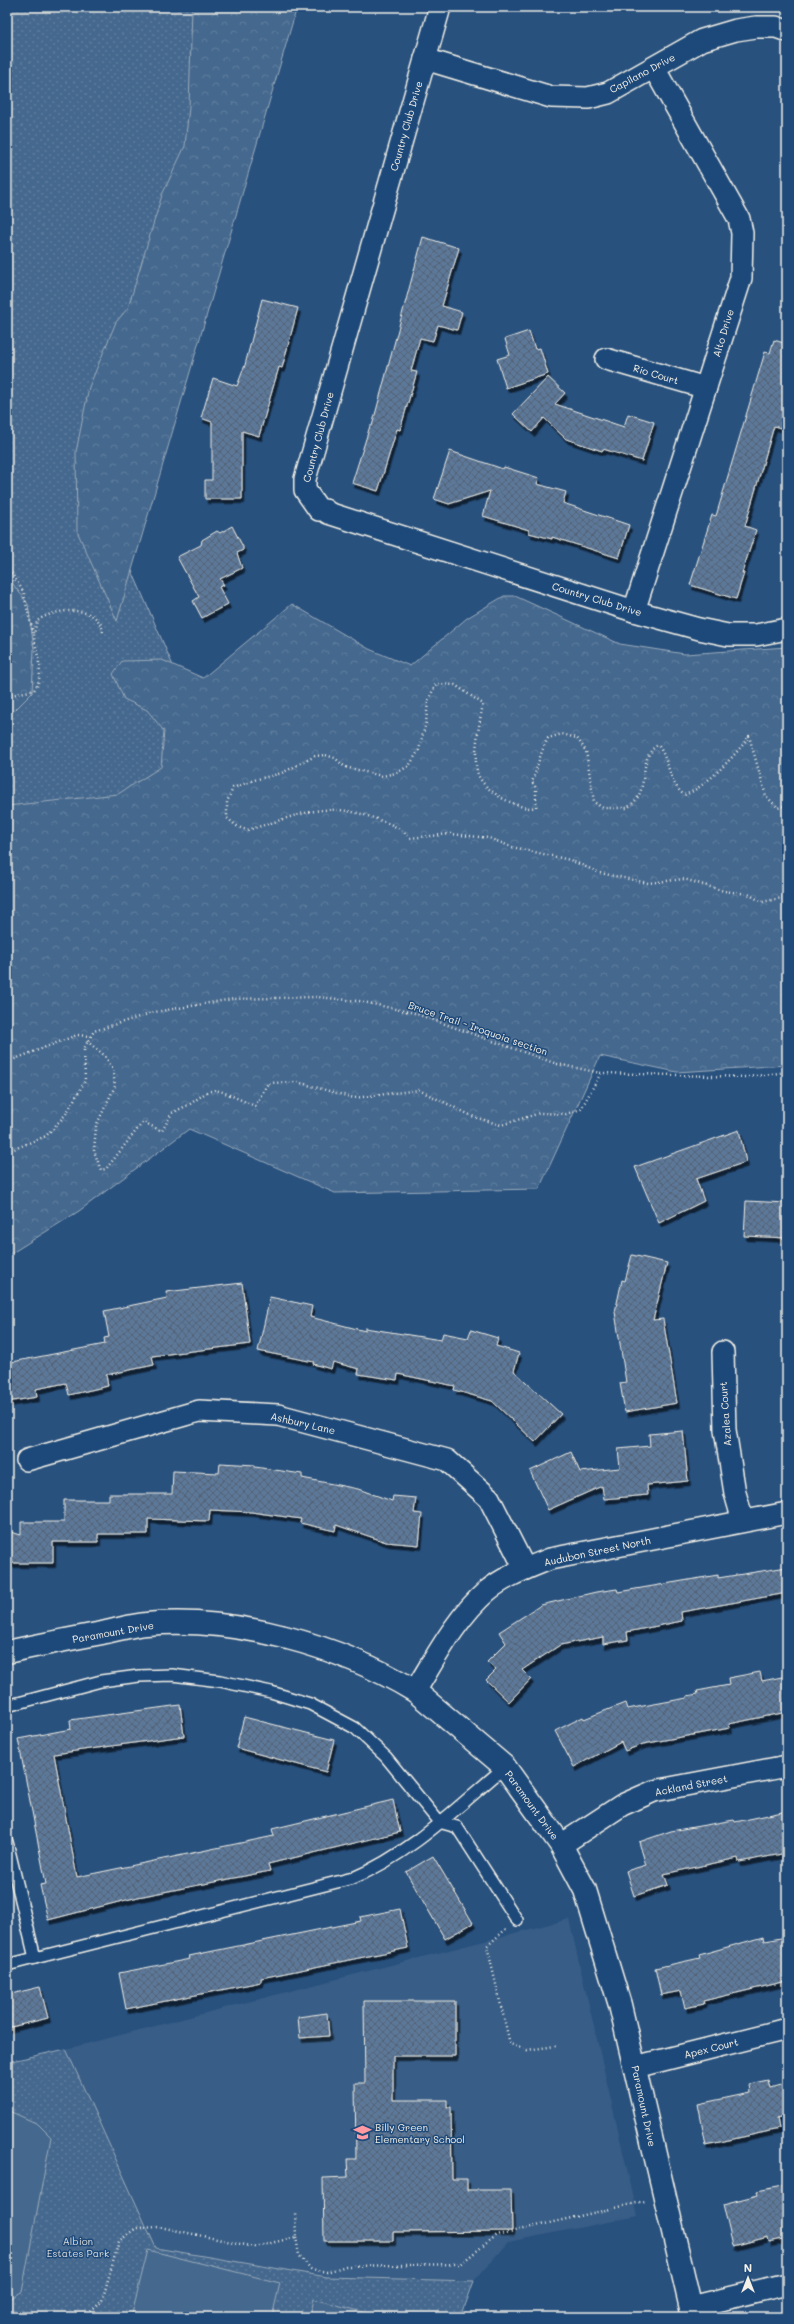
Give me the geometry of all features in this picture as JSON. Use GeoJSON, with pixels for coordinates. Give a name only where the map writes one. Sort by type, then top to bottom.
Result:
{"type":"FeatureCollection","features":[{"type":"Feature","properties":{"kind":"street","name":"Country Club Drive"},"geometry":{"type":"LineString","coordinates":[[440,7],[305,479],[305,490],[319,510],[325,510],[328,513],[634,611],[728,635],[756,636],[787,629]]}},
{"type":"Feature","properties":{"kind":"street","name":"Capilano Drive"},"geometry":{"type":"LineString","coordinates":[[425,59],[556,98],[588,98],[608,93],[702,40],[736,30],[770,27],[787,31]]}},
{"type":"Feature","properties":{"kind":"street","name":"Alto Drive"},"geometry":{"type":"LineString","coordinates":[[634,611],[741,278],[742,233],[739,228],[739,219],[654,68]]}},
{"type":"Feature","properties":{"kind":"street","name":"Rio Court"},"geometry":{"type":"LineString","coordinates":[[606,359],[706,388]]}},
{"type":"Feature","properties":{"kind":"street","name":"Azalea Court"},"geometry":{"type":"LineString","coordinates":[[722,1352],[725,1430],[735,1493],[743,1521]]}},
{"type":"Feature","properties":{"kind":"street","name":"Ashbury Lane"},"geometry":{"type":"LineString","coordinates":[[27,1460],[199,1411],[278,1415],[447,1460],[489,1498],[525,1569]]}},
{"type":"Feature","properties":{"kind":"street","name":"Audubon Street North"},"geometry":{"type":"LineString","coordinates":[[415,1691],[447,1638],[475,1603],[499,1583],[525,1569],[550,1559],[787,1513]]}},
{"type":"Feature","properties":{"kind":"street","name":"Paramount Drive"},"geometry":{"type":"LineString","coordinates":[[7,1652],[146,1624],[198,1623],[244,1627],[342,1654],[415,1691],[505,1767],[561,1845],[585,1890],[601,1937],[620,2005],[692,2312]]}},
{"type":"Feature","properties":{"kind":"street","name":"Ackland Street"},"geometry":{"type":"LineString","coordinates":[[561,1845],[622,1805],[654,1792],[787,1766]]}},
{"type":"Feature","properties":{"kind":"street","name":"Apex Court"},"geometry":{"type":"LineString","coordinates":[[635,2067],[787,2029]]}},
{"type":"Feature","properties":{"kind":"street"},"geometry":{"type":"LineString","coordinates":[[692,2312],[787,2284]]}},
{"type":"Feature","properties":{"kind":"lane"},"geometry":{"type":"LineString","coordinates":[[7,1706],[101,1682],[138,1676],[172,1675],[220,1680],[271,1692],[310,1704],[355,1728],[386,1757],[439,1822],[457,1827],[516,1920]]}},
{"type":"Feature","properties":{"kind":"lane"},"geometry":{"type":"LineString","coordinates":[[7,1965],[353,1878],[396,1856],[505,1767]]}},
{"type":"Feature","properties":{"kind":"lane"},"geometry":{"type":"LineString","coordinates":[[7,1842],[35,1958]]}},
{"type":"Feature","properties":{"kind":"path"},"geometry":{"type":"LineString","coordinates":[[7,566],[23,591],[34,635],[41,674],[38,685],[34,690],[7,696]]}},
{"type":"Feature","properties":{"kind":"path"},"geometry":{"type":"LineString","coordinates":[[34,635],[37,621],[45,615],[58,612],[89,613],[98,619],[103,626],[103,635]]}},
{"type":"Feature","properties":{"kind":"path"},"geometry":{"type":"LineString","coordinates":[[787,805],[778,808],[766,796],[749,736],[741,748],[716,774],[691,793],[684,794],[677,789],[664,754],[658,746],[653,748],[646,760],[645,780],[638,798],[627,808],[603,808],[594,802],[586,751],[577,738],[562,734],[548,738],[540,753],[539,764],[532,782],[536,788],[536,807],[530,809],[506,800],[491,790],[477,774],[477,746],[483,704],[455,685],[436,684],[428,700],[426,722],[419,750],[409,766],[396,774],[382,776],[346,767],[335,758],[325,755],[315,756],[282,773],[254,780],[233,788],[227,802],[227,818],[238,827],[247,830],[302,812],[326,808],[344,810],[366,815],[403,829],[410,838],[451,834],[489,838],[512,847],[570,860],[600,873],[648,884],[684,879],[724,891],[748,894],[762,902],[787,897]]}},
{"type":"Feature","properties":{"kind":"path","name":"Bruce Trail - Iroquoia section"},"geometry":{"type":"LineString","coordinates":[[91,1036],[94,1031],[104,1026],[155,1012],[233,999],[317,997],[359,1001],[414,1013],[557,1064],[601,1073],[748,1077],[787,1072]]}},
{"type":"Feature","properties":{"kind":"path"},"geometry":{"type":"LineString","coordinates":[[7,1062],[77,1035],[91,1036]]}},
{"type":"Feature","properties":{"kind":"path"},"geometry":{"type":"LineString","coordinates":[[7,1152],[46,1136],[66,1114],[85,1081],[83,1056],[87,1041],[91,1036]]}},
{"type":"Feature","properties":{"kind":"path"},"geometry":{"type":"LineString","coordinates":[[87,1041],[105,1056],[113,1069],[115,1086],[96,1126],[94,1151],[101,1170],[106,1169],[143,1122],[162,1131],[172,1113],[190,1104],[207,1092],[215,1090],[255,1106],[268,1083],[297,1082],[354,1098],[419,1090],[474,1117],[501,1126],[540,1113],[566,1114],[581,1109],[601,1073]]}},
{"type":"Feature","properties":{"kind":"path"},"geometry":{"type":"LineString","coordinates":[[516,1920],[487,1946],[510,2044],[527,2050],[556,2046]]}},
{"type":"Feature","properties":{"kind":"path"},"geometry":{"type":"LineString","coordinates":[[295,2212],[296,2237],[299,2255],[311,2269],[327,2272],[346,2266],[460,2264],[497,2235],[665,2198]]}},
{"type":"Feature","properties":{"kind":"path"},"geometry":{"type":"LineString","coordinates":[[84,2317],[102,2301],[119,2241],[136,2228],[160,2227],[255,2247],[296,2237]]}},
{"type":"Feature","properties":{"kind":"shaded area","name":"Billy Green Elementary School"},"geometry":{"type":"Polygon","coordinates":[[[569,1919],[638,2216],[508,2242],[474,2281],[327,2277],[156,2248],[66,2049],[569,1919]]]}},
{"type":"Feature","properties":{"kind":"green space"},"geometry":{"type":"Polygon","coordinates":[[[7,7],[255,7],[117,536],[212,756],[204,788],[7,824],[7,7]]]}},
{"type":"Feature","properties":{"kind":"green space"},"geometry":{"type":"Polygon","coordinates":[[[192,7],[297,7],[117,621],[77,531],[76,452],[89,387],[116,322],[128,308],[162,195],[185,146],[189,107],[192,7]]]}},
{"type":"Feature","properties":{"kind":"green space"},"geometry":{"type":"Polygon","coordinates":[[[7,576],[28,604],[34,649],[32,693],[7,716],[7,576]]]}},
{"type":"Feature","properties":{"kind":"green space"},"geometry":{"type":"Polygon","coordinates":[[[504,596],[515,596],[620,644],[685,654],[787,647],[787,1065],[677,1072],[600,1056],[539,1189],[335,1193],[189,1129],[79,1211],[7,1256],[7,806],[118,794],[161,767],[164,731],[147,710],[124,699],[113,674],[122,661],[162,660],[203,678],[292,604],[369,649],[410,666],[467,618],[504,596]]]}},
{"type":"Feature","properties":{"kind":"green space","name":"Albion Estates Park"},"geometry":{"type":"Polygon","coordinates":[[[66,2049],[156,2248],[327,2277],[474,2281],[461,2317],[7,2317],[7,2062],[66,2049]]]}},
{"type":"Feature","properties":{"kind":"green space"},"geometry":{"type":"Polygon","coordinates":[[[7,2110],[38,2124],[51,2137],[22,2291],[7,2300],[7,2110]]]}},
{"type":"Feature","properties":{"kind":"green space"},"geometry":{"type":"Polygon","coordinates":[[[148,2250],[280,2283],[272,2317],[131,2317],[148,2250]]]}},
{"type":"Feature","properties":{"kind":"green space"},"geometry":{"type":"Polygon","coordinates":[[[314,2299],[382,2317],[310,2317],[314,2299]]]}},
{"type":"Feature","properties":{"kind":"building"},"geometry":{"type":"Polygon","coordinates":[[[423,237],[459,248],[442,306],[462,312],[457,330],[438,325],[433,341],[420,338],[411,371],[417,372],[400,430],[397,429],[378,491],[352,483],[370,426],[372,426],[423,237]]]}},
{"type":"Feature","properties":{"kind":"building"},"geometry":{"type":"Polygon","coordinates":[[[262,299],[298,308],[282,368],[279,367],[259,436],[242,431],[242,499],[205,499],[205,480],[212,480],[212,422],[201,418],[213,378],[237,386],[245,365],[262,299]]]}},
{"type":"Feature","properties":{"kind":"building"},"geometry":{"type":"Polygon","coordinates":[[[529,331],[535,349],[540,348],[548,374],[506,388],[497,359],[510,355],[505,339],[529,331]]]}},
{"type":"Feature","properties":{"kind":"building"},"geometry":{"type":"Polygon","coordinates":[[[774,340],[787,344],[787,430],[774,426],[745,526],[756,530],[742,573],[744,573],[736,599],[690,585],[712,515],[716,516],[765,352],[770,353],[774,340]]]}},
{"type":"Feature","properties":{"kind":"building"},"geometry":{"type":"Polygon","coordinates":[[[548,377],[565,393],[555,404],[624,427],[628,414],[654,422],[642,461],[603,449],[602,451],[566,439],[544,418],[532,432],[513,414],[548,377]]]}},
{"type":"Feature","properties":{"kind":"building"},"geometry":{"type":"Polygon","coordinates":[[[450,451],[503,469],[504,467],[539,478],[537,484],[566,492],[563,503],[629,525],[619,558],[552,537],[552,539],[529,533],[529,530],[483,516],[490,491],[449,504],[434,499],[450,451]]]}},
{"type":"Feature","properties":{"kind":"building"},"geometry":{"type":"Polygon","coordinates":[[[232,526],[243,547],[243,550],[237,553],[242,568],[220,579],[224,585],[219,587],[228,604],[202,618],[193,601],[199,597],[177,557],[201,545],[202,540],[217,531],[220,533],[232,526]]]}},
{"type":"Feature","properties":{"kind":"building"},"geometry":{"type":"Polygon","coordinates":[[[739,1130],[746,1162],[696,1179],[704,1201],[659,1223],[635,1167],[739,1130]]]}},
{"type":"Feature","properties":{"kind":"building"},"geometry":{"type":"Polygon","coordinates":[[[746,1201],[787,1203],[787,1238],[744,1236],[746,1201]]]}},
{"type":"Feature","properties":{"kind":"building"},"geometry":{"type":"Polygon","coordinates":[[[632,1255],[667,1263],[653,1320],[663,1319],[677,1403],[625,1412],[620,1383],[626,1382],[615,1312],[622,1280],[625,1281],[632,1255]]]}},
{"type":"Feature","properties":{"kind":"building"},"geometry":{"type":"Polygon","coordinates":[[[242,1283],[250,1344],[152,1356],[154,1365],[106,1375],[108,1386],[69,1395],[66,1383],[36,1389],[37,1397],[7,1402],[7,1363],[105,1344],[104,1338],[109,1337],[104,1311],[167,1298],[166,1292],[242,1283]]]}},
{"type":"Feature","properties":{"kind":"building"},"geometry":{"type":"Polygon","coordinates":[[[270,1297],[312,1306],[310,1317],[365,1331],[365,1328],[441,1340],[443,1333],[468,1338],[471,1330],[498,1338],[496,1346],[519,1353],[514,1371],[561,1414],[535,1442],[492,1401],[454,1390],[455,1386],[398,1374],[397,1380],[358,1374],[359,1369],[333,1362],[331,1369],[313,1364],[314,1362],[258,1351],[270,1297]]]}},
{"type":"Feature","properties":{"kind":"building"},"geometry":{"type":"Polygon","coordinates":[[[683,1431],[688,1481],[647,1485],[648,1495],[604,1499],[602,1486],[548,1510],[530,1471],[571,1452],[580,1472],[620,1468],[618,1449],[650,1446],[649,1434],[683,1431]]]}},
{"type":"Feature","properties":{"kind":"building"},"geometry":{"type":"Polygon","coordinates":[[[220,1463],[255,1465],[255,1467],[302,1474],[302,1478],[358,1489],[392,1501],[393,1496],[416,1498],[414,1513],[422,1514],[419,1545],[386,1542],[336,1525],[335,1531],[300,1523],[301,1519],[251,1512],[210,1510],[209,1521],[148,1519],[148,1534],[98,1534],[98,1542],[53,1542],[53,1563],[7,1563],[7,1531],[21,1535],[21,1522],[64,1522],[64,1500],[109,1500],[109,1494],[172,1494],[173,1471],[219,1473],[220,1463]]]}},
{"type":"Feature","properties":{"kind":"building"},"geometry":{"type":"Polygon","coordinates":[[[787,1567],[787,1593],[681,1612],[682,1621],[627,1632],[628,1640],[603,1644],[603,1637],[560,1645],[522,1670],[531,1679],[509,1702],[486,1680],[496,1670],[487,1662],[506,1643],[499,1632],[541,1605],[596,1592],[617,1589],[618,1592],[718,1575],[718,1578],[787,1567]]]}},
{"type":"Feature","properties":{"kind":"building"},"geometry":{"type":"Polygon","coordinates":[[[760,1672],[762,1681],[787,1676],[787,1712],[729,1724],[730,1728],[643,1744],[625,1751],[621,1742],[574,1767],[555,1731],[583,1717],[584,1719],[625,1703],[627,1709],[687,1698],[687,1696],[698,1694],[697,1691],[729,1685],[728,1678],[760,1672]]]}},
{"type":"Feature","properties":{"kind":"building"},"geometry":{"type":"Polygon","coordinates":[[[180,1705],[184,1736],[54,1754],[77,1877],[274,1836],[272,1829],[393,1800],[400,1832],[268,1864],[270,1871],[138,1897],[48,1920],[40,1885],[46,1884],[18,1739],[71,1729],[70,1720],[180,1705]]]}},
{"type":"Feature","properties":{"kind":"building"},"geometry":{"type":"Polygon","coordinates":[[[244,1717],[334,1740],[326,1772],[236,1748],[244,1717]]]}},
{"type":"Feature","properties":{"kind":"building"},"geometry":{"type":"Polygon","coordinates":[[[787,1811],[787,1853],[739,1862],[738,1858],[664,1874],[668,1885],[634,1896],[626,1871],[646,1865],[639,1842],[671,1831],[734,1820],[735,1822],[787,1811]]]}},
{"type":"Feature","properties":{"kind":"building"},"geometry":{"type":"Polygon","coordinates":[[[433,1856],[473,1923],[445,1939],[406,1872],[433,1856]]]}},
{"type":"Feature","properties":{"kind":"building"},"geometry":{"type":"Polygon","coordinates":[[[400,1909],[408,1948],[261,1978],[261,1982],[126,2009],[119,1973],[190,1959],[189,1956],[361,1921],[360,1917],[400,1909]]]}},
{"type":"Feature","properties":{"kind":"building"},"geometry":{"type":"Polygon","coordinates":[[[763,1937],[764,1941],[787,1937],[787,1981],[703,2001],[704,2004],[685,2008],[681,1991],[661,1995],[655,1968],[700,1958],[699,1955],[763,1937]]]}},
{"type":"Feature","properties":{"kind":"building"},"geometry":{"type":"Polygon","coordinates":[[[40,1987],[48,2018],[7,2028],[7,1995],[40,1987]]]}},
{"type":"Feature","properties":{"kind":"building"},"geometry":{"type":"Polygon","coordinates":[[[364,2001],[455,2001],[455,2056],[393,2056],[393,2100],[447,2100],[447,2107],[451,2107],[452,2179],[467,2179],[467,2190],[511,2190],[512,2231],[393,2232],[393,2241],[324,2241],[323,2178],[348,2177],[347,2159],[356,2159],[355,2083],[365,2083],[364,2001]]]}},
{"type":"Feature","properties":{"kind":"building"},"geometry":{"type":"Polygon","coordinates":[[[327,2013],[329,2036],[300,2038],[298,2017],[327,2013]]]}},
{"type":"Feature","properties":{"kind":"building"},"geometry":{"type":"Polygon","coordinates":[[[768,2080],[770,2088],[787,2083],[787,2115],[777,2118],[779,2129],[706,2145],[698,2104],[750,2093],[749,2084],[768,2080]]]}},
{"type":"Feature","properties":{"kind":"building"},"geometry":{"type":"Polygon","coordinates":[[[787,2185],[787,2238],[769,2242],[768,2237],[733,2246],[723,2204],[758,2195],[757,2191],[787,2185]]]}},
{"type":"Feature","properties":{"kind":"place","name":"Billy Green Elementary School"},"geometry":{"type":"Point","coordinates":[362,2133]}}]}
